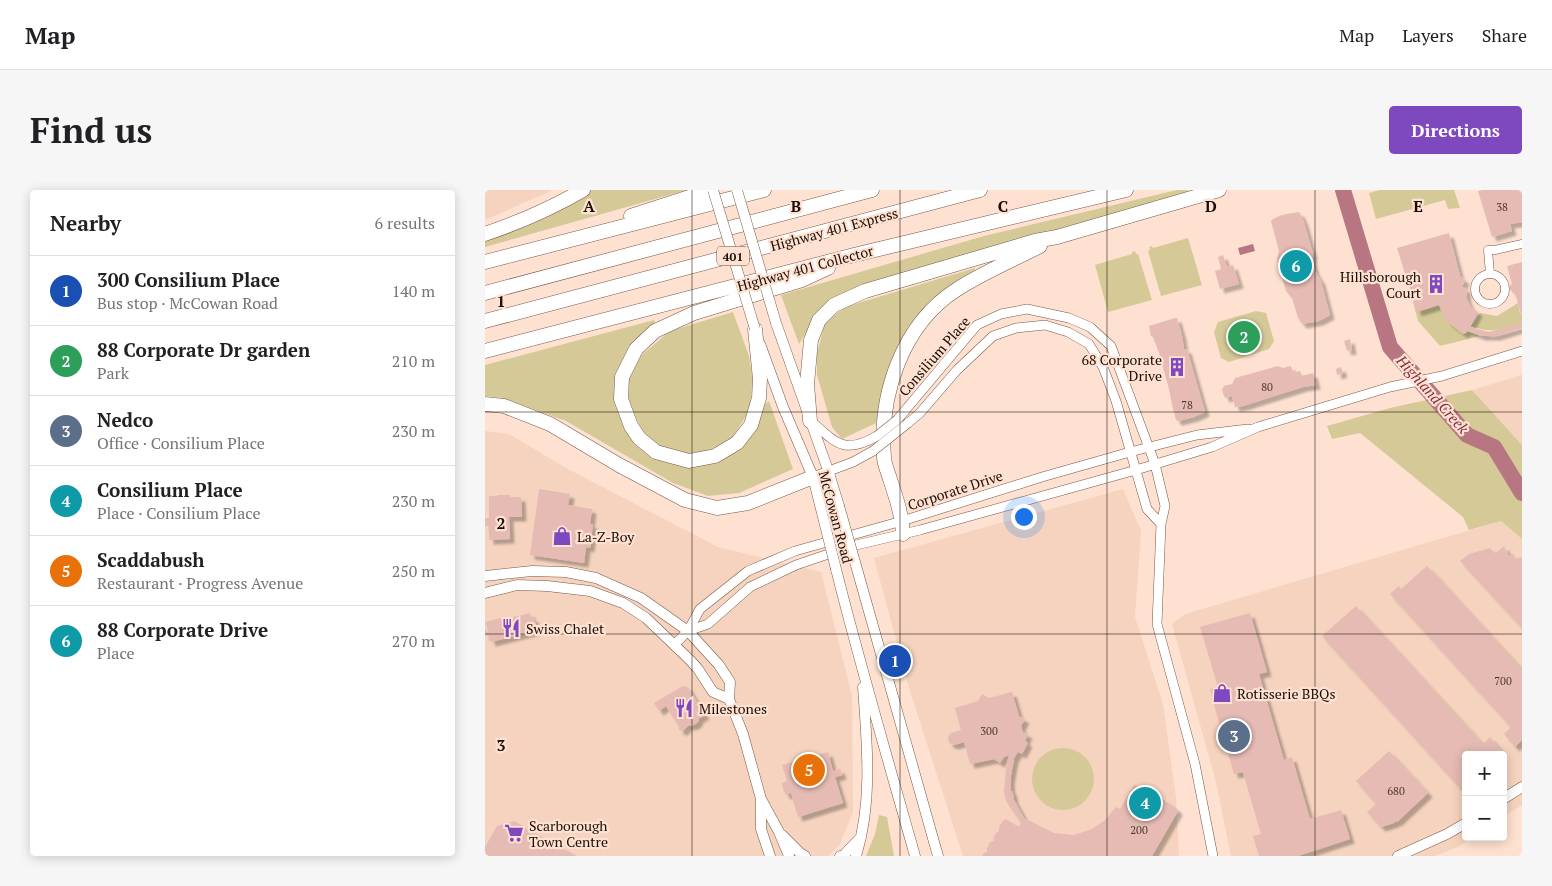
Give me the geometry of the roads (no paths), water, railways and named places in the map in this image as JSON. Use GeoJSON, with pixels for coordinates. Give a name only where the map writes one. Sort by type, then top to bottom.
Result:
{"type":"FeatureCollection","features":[{"type":"Feature","properties":{"kind":"highway"},"geometry":{"type":"LineString","coordinates":[[485,234],[552,207],[583,190]]}},
{"type":"Feature","properties":{"kind":"highway"},"geometry":{"type":"LineString","coordinates":[[499,258],[712,190]]}},
{"type":"Feature","properties":{"kind":"highway"},"geometry":{"type":"LineString","coordinates":[[485,262],[764,190]]}},
{"type":"Feature","properties":{"kind":"highway","name":"Highway 401 Express"},"geometry":{"type":"LineString","coordinates":[[485,293],[872,190]]}},
{"type":"Feature","properties":{"kind":"highway","name":"Highway 401 Express"},"geometry":{"type":"LineString","coordinates":[[485,321],[980,190]]}},
{"type":"Feature","properties":{"kind":"highway","name":"Highway 401 Collector"},"geometry":{"type":"LineString","coordinates":[[485,351],[854,255],[1126,190]]}},
{"type":"Feature","properties":{"kind":"highway"},"geometry":{"type":"LineString","coordinates":[[810,421],[807,384],[811,340],[819,320],[834,305],[865,291],[1035,241],[1057,238],[1219,190]]}},
{"type":"Feature","properties":{"kind":"highway"},"geometry":{"type":"LineString","coordinates":[[903,528],[884,459],[884,422],[891,382],[901,356],[914,331],[955,290],[1057,238]]}},
{"type":"Feature","properties":{"kind":"highway"},"geometry":{"type":"LineString","coordinates":[[755,328],[760,379],[759,398],[751,425],[737,443],[715,456],[689,461],[656,452],[639,438],[631,426],[621,399],[622,377],[636,349],[655,330],[694,313],[802,280],[854,255]]}},
{"type":"Feature","properties":{"kind":"highway"},"geometry":{"type":"LineString","coordinates":[[485,404],[504,406],[550,424],[619,465],[685,500],[717,508],[748,503],[813,477]]}},
{"type":"Feature","properties":{"kind":"main road","name":"McCowan Road"},"geometry":{"type":"LineString","coordinates":[[712,190],[755,328],[783,407],[813,477],[862,672],[915,856]]}},
{"type":"Feature","properties":{"kind":"main road","name":"McCowan Road"},"geometry":{"type":"LineString","coordinates":[[737,190],[776,323],[829,470],[938,856]]}},
{"type":"Feature","properties":{"kind":"main road"},"geometry":{"type":"LineString","coordinates":[[485,576],[531,571],[567,572],[596,578],[641,598],[688,631],[719,665],[730,682],[729,699],[743,734],[761,799],[779,832],[789,856]]}},
{"type":"Feature","properties":{"kind":"main road"},"geometry":{"type":"LineString","coordinates":[[485,593],[517,585],[547,586],[590,591],[623,604],[646,618],[674,645],[698,669],[713,692],[729,699]]}},
{"type":"Feature","properties":{"kind":"main road"},"geometry":{"type":"LineString","coordinates":[[856,856],[867,808],[868,780],[862,672]]}},
{"type":"Feature","properties":{"kind":"main road"},"geometry":{"type":"LineString","coordinates":[[1507,796],[1522,787]]}},
{"type":"Feature","properties":{"kind":"main road"},"geometry":{"type":"LineString","coordinates":[[761,799],[761,829],[770,856]]}},
{"type":"Feature","properties":{"kind":"main road"},"geometry":{"type":"LineString","coordinates":[[1398,856],[1462,825]]}},
{"type":"Feature","properties":{"kind":"main road"},"geometry":{"type":"LineString","coordinates":[[779,832],[799,853],[805,856]]}},
{"type":"Feature","properties":{"kind":"main road"},"geometry":{"type":"LineString","coordinates":[[840,856],[844,855],[862,836]]}},
{"type":"Feature","properties":{"kind":"street"},"geometry":{"type":"LineString","coordinates":[[1490,274],[1489,250],[1522,244]]}},
{"type":"Feature","properties":{"kind":"street","name":"Consilium Place"},"geometry":{"type":"LineString","coordinates":[[810,421],[837,444],[851,446],[864,444],[897,420],[977,325],[1001,314],[1027,309],[1069,318],[1090,327],[1111,346],[1155,464],[1165,506],[1161,524],[1157,624],[1195,764],[1213,856]]}},
{"type":"Feature","properties":{"kind":"street","name":"Consilium Place"},"geometry":{"type":"LineString","coordinates":[[813,477],[853,462],[873,451],[919,414],[957,370],[993,336],[1016,328],[1045,325],[1069,332],[1089,344],[1103,367],[1113,393],[1147,509],[1161,524]]}},
{"type":"Feature","properties":{"kind":"street","name":"Corporate Drive"},"geometry":{"type":"LineString","coordinates":[[674,645],[688,631],[700,609],[748,571],[795,551],[1021,503],[1213,447],[1258,428],[1393,387],[1442,376],[1522,351]]}},
{"type":"Feature","properties":{"kind":"street","name":"Corporate Drive"},"geometry":{"type":"LineString","coordinates":[[688,631],[707,624],[750,587],[796,565],[903,528],[1015,485],[1197,435],[1258,428]]}},
{"type":"Feature","properties":{"kind":"street"},"geometry":{"type":"LineString","coordinates":[[1015,485],[1021,503]]}},
{"type":"Feature","properties":{"kind":"waterway","name":"Highland Creek"},"geometry":{"type":"LineString","coordinates":[[1343,190],[1390,347],[1467,435],[1494,447],[1522,493]]}},
{"type":"Feature","properties":{"kind":"place","name":"88 Corporate Drive"},"geometry":{"type":"Point","coordinates":[1296,266]}},
{"type":"Feature","properties":{"kind":"place","name":"Hillsborough Court"},"geometry":{"type":"Point","coordinates":[1436,284]}},
{"type":"Feature","properties":{"kind":"place","name":"88 Corporate Dr garden"},"geometry":{"type":"Point","coordinates":[1244,337]}},
{"type":"Feature","properties":{"kind":"place","name":"68 Corporate Drive"},"geometry":{"type":"Point","coordinates":[1177,367]}},
{"type":"Feature","properties":{"kind":"place","name":"La-Z-Boy"},"geometry":{"type":"Point","coordinates":[562,536]}},
{"type":"Feature","properties":{"kind":"place","name":"Swiss Chalet"},"geometry":{"type":"Point","coordinates":[511,628]}},
{"type":"Feature","properties":{"kind":"place","name":"300 Consilium Place"},"geometry":{"type":"Point","coordinates":[895,661]}},
{"type":"Feature","properties":{"kind":"place","name":"Rotisserie BBQs"},"geometry":{"type":"Point","coordinates":[1222,693]}},
{"type":"Feature","properties":{"kind":"place","name":"Milestones"},"geometry":{"type":"Point","coordinates":[684,708]}},
{"type":"Feature","properties":{"kind":"place","name":"Nedco"},"geometry":{"type":"Point","coordinates":[1234,736]}},
{"type":"Feature","properties":{"kind":"place","name":"Scaddabush"},"geometry":{"type":"Point","coordinates":[809,770]}},
{"type":"Feature","properties":{"kind":"place","name":"Consilium Place"},"geometry":{"type":"Point","coordinates":[1145,803]}},
{"type":"Feature","properties":{"kind":"place","name":"Scarborough Town Centre"},"geometry":{"type":"Point","coordinates":[514,833]}}]}
